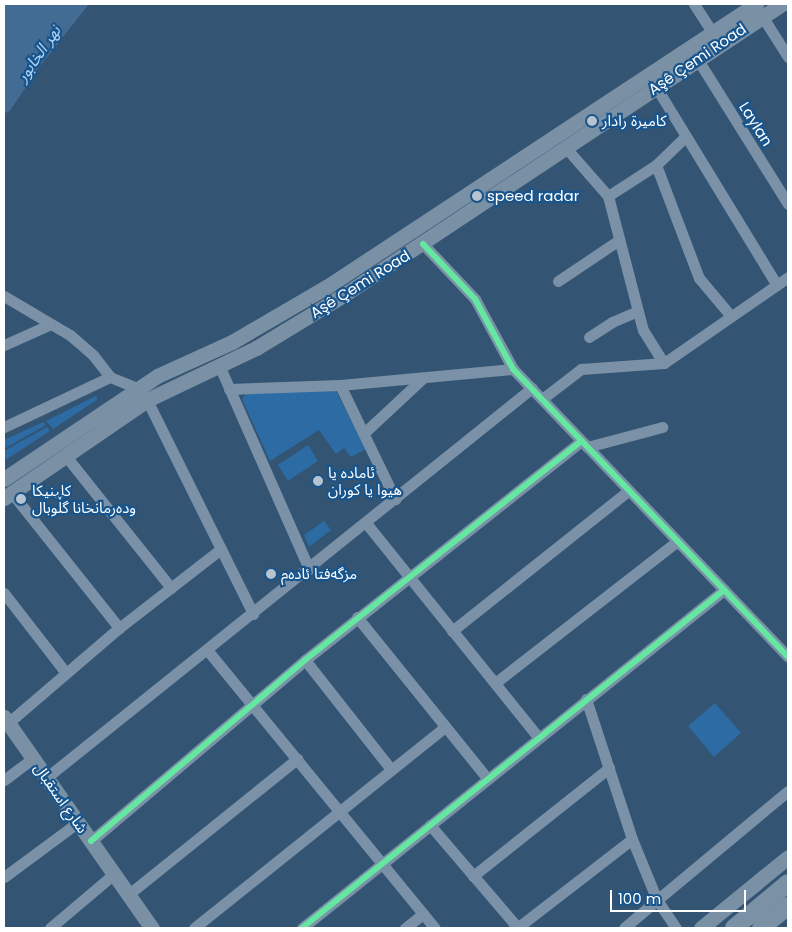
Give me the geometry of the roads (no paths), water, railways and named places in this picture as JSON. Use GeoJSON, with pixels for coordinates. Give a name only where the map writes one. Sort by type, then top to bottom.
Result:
{"type":"FeatureCollection","features":[{"type":"Feature","properties":{"kind":"highway"},"geometry":{"type":"LineString","coordinates":[[734,928],[788,883]]}},
{"type":"Feature","properties":{"kind":"highway"},"geometry":{"type":"LineString","coordinates":[[770,925],[788,906]]}},
{"type":"Feature","properties":{"kind":"main road","name":"Aşê Çemi Road"},"geometry":{"type":"LineString","coordinates":[[6,490],[142,394],[328,286],[712,32],[759,10],[782,4]]}},
{"type":"Feature","properties":{"kind":"main road","name":"Aşê Çemi Road"},"geometry":{"type":"LineString","coordinates":[[6,490],[65,456],[142,394],[219,365],[256,348],[423,244],[656,86],[698,60],[759,10]]}},
{"type":"Feature","properties":{"kind":"main road","name":"شارع استقبال"},"geometry":{"type":"LineString","coordinates":[[6,720],[152,928]]}},
{"type":"Feature","properties":{"kind":"main road"},"geometry":{"type":"LineString","coordinates":[[701,928],[788,857]]}},
{"type":"Feature","properties":{"kind":"street"},"geometry":{"type":"LineString","coordinates":[[694,4],[712,32]]}},
{"type":"Feature","properties":{"kind":"street"},"geometry":{"type":"LineString","coordinates":[[759,10],[788,57]]}},
{"type":"Feature","properties":{"kind":"street","name":"Laylan"},"geometry":{"type":"LineString","coordinates":[[698,60],[788,203]]}},
{"type":"Feature","properties":{"kind":"street"},"geometry":{"type":"LineString","coordinates":[[656,86],[685,137],[777,285]]}},
{"type":"Feature","properties":{"kind":"street"},"geometry":{"type":"LineString","coordinates":[[608,196],[656,165],[685,137]]}},
{"type":"Feature","properties":{"kind":"street"},"geometry":{"type":"LineString","coordinates":[[566,148],[608,196],[642,330],[664,363]]}},
{"type":"Feature","properties":{"kind":"street"},"geometry":{"type":"LineString","coordinates":[[656,165],[699,278],[730,315]]}},
{"type":"Feature","properties":{"kind":"street"},"geometry":{"type":"LineString","coordinates":[[558,281],[619,240]]}},
{"type":"Feature","properties":{"kind":"street"},"geometry":{"type":"LineString","coordinates":[[423,244],[475,299],[513,369],[676,542],[788,657]]}},
{"type":"Feature","properties":{"kind":"street"},"geometry":{"type":"LineString","coordinates":[[542,399],[581,369],[664,363],[730,315],[788,277]]}},
{"type":"Feature","properties":{"kind":"street"},"geometry":{"type":"LineString","coordinates":[[4,296],[84,346],[110,377],[142,394],[253,614]]}},
{"type":"Feature","properties":{"kind":"street"},"geometry":{"type":"LineString","coordinates":[[589,337],[612,322],[638,311]]}},
{"type":"Feature","properties":{"kind":"street"},"geometry":{"type":"LineString","coordinates":[[4,345],[49,325]]}},
{"type":"Feature","properties":{"kind":"street"},"geometry":{"type":"LineString","coordinates":[[219,365],[309,569]]}},
{"type":"Feature","properties":{"kind":"street"},"geometry":{"type":"LineString","coordinates":[[229,390],[340,385],[513,369]]}},
{"type":"Feature","properties":{"kind":"street"},"geometry":{"type":"LineString","coordinates":[[4,427],[110,377]]}},
{"type":"Feature","properties":{"kind":"street"},"geometry":{"type":"LineString","coordinates":[[364,432],[424,378]]}},
{"type":"Feature","properties":{"kind":"street"},"geometry":{"type":"LineString","coordinates":[[340,385],[395,500]]}},
{"type":"Feature","properties":{"kind":"street"},"geometry":{"type":"LineString","coordinates":[[46,778],[253,614],[532,388]]}},
{"type":"Feature","properties":{"kind":"street"},"geometry":{"type":"LineString","coordinates":[[91,841],[357,617],[408,576],[584,444],[662,427]]}},
{"type":"Feature","properties":{"kind":"street"},"geometry":{"type":"LineString","coordinates":[[65,456],[171,588]]}},
{"type":"Feature","properties":{"kind":"street"},"geometry":{"type":"LineString","coordinates":[[6,490],[119,628]]}},
{"type":"Feature","properties":{"kind":"street"},"geometry":{"type":"LineString","coordinates":[[452,631],[628,491]]}},
{"type":"Feature","properties":{"kind":"street"},"geometry":{"type":"LineString","coordinates":[[366,523],[538,737]]}},
{"type":"Feature","properties":{"kind":"street"},"geometry":{"type":"LineString","coordinates":[[495,683],[676,542]]}},
{"type":"Feature","properties":{"kind":"street"},"geometry":{"type":"LineString","coordinates":[[6,720],[119,628],[221,549]]}},
{"type":"Feature","properties":{"kind":"street"},"geometry":{"type":"LineString","coordinates":[[302,928],[538,737],[724,590]]}},
{"type":"Feature","properties":{"kind":"street"},"geometry":{"type":"LineString","coordinates":[[4,593],[66,673]]}},
{"type":"Feature","properties":{"kind":"street"},"geometry":{"type":"LineString","coordinates":[[357,617],[444,728],[487,778]]}},
{"type":"Feature","properties":{"kind":"street"},"geometry":{"type":"LineString","coordinates":[[208,650],[435,928]]}},
{"type":"Feature","properties":{"kind":"street"},"geometry":{"type":"LineString","coordinates":[[305,660],[390,768]]}},
{"type":"Feature","properties":{"kind":"street"},"geometry":{"type":"LineString","coordinates":[[586,699],[632,838],[657,900],[676,928]]}},
{"type":"Feature","properties":{"kind":"street"},"geometry":{"type":"LineString","coordinates":[[194,928],[390,768],[444,728]]}},
{"type":"Feature","properties":{"kind":"street"},"geometry":{"type":"LineString","coordinates":[[4,780],[33,758]]}},
{"type":"Feature","properties":{"kind":"street"},"geometry":{"type":"LineString","coordinates":[[129,894],[297,759]]}},
{"type":"Feature","properties":{"kind":"street"},"geometry":{"type":"LineString","coordinates":[[473,876],[609,768]]}},
{"type":"Feature","properties":{"kind":"street"},"geometry":{"type":"LineString","coordinates":[[624,928],[788,791]]}},
{"type":"Feature","properties":{"kind":"street"},"geometry":{"type":"LineString","coordinates":[[4,878],[77,822]]}},
{"type":"Feature","properties":{"kind":"street"},"geometry":{"type":"LineString","coordinates":[[430,825],[517,928],[632,838]]}},
{"type":"Feature","properties":{"kind":"street"},"geometry":{"type":"LineString","coordinates":[[50,928],[114,874]]}},
{"type":"Feature","properties":{"kind":"street"},"geometry":{"type":"LineString","coordinates":[[405,928],[423,914]]}},
{"type":"Feature","properties":{"kind":"water","name":"نهر الخابور"},"geometry":{"type":"Polygon","coordinates":[[[4,4],[89,4],[29,80],[11,86],[4,102],[4,4]]]}},
{"type":"Feature","properties":{"kind":"waterway","name":"نهر الخابور"},"geometry":{"type":"LineString","coordinates":[[4,105],[30,67]]}},
{"type":"Feature","properties":{"kind":"place","name":"كاميرة رادار"},"geometry":{"type":"Point","coordinates":[592,121]}},
{"type":"Feature","properties":{"kind":"place","name":"speed radar"},"geometry":{"type":"Point","coordinates":[477,196]}},
{"type":"Feature","properties":{"kind":"place","name":"ئاماده یا هیوا یا کوران"},"geometry":{"type":"Point","coordinates":[318,481]}},
{"type":"Feature","properties":{"kind":"place","name":"کلینیکا ودەرمانخانا گڵوبال"},"geometry":{"type":"Point","coordinates":[21,499]}},
{"type":"Feature","properties":{"kind":"place","name":"مزگەفتا ئادەم"},"geometry":{"type":"Point","coordinates":[271,574]}}]}
